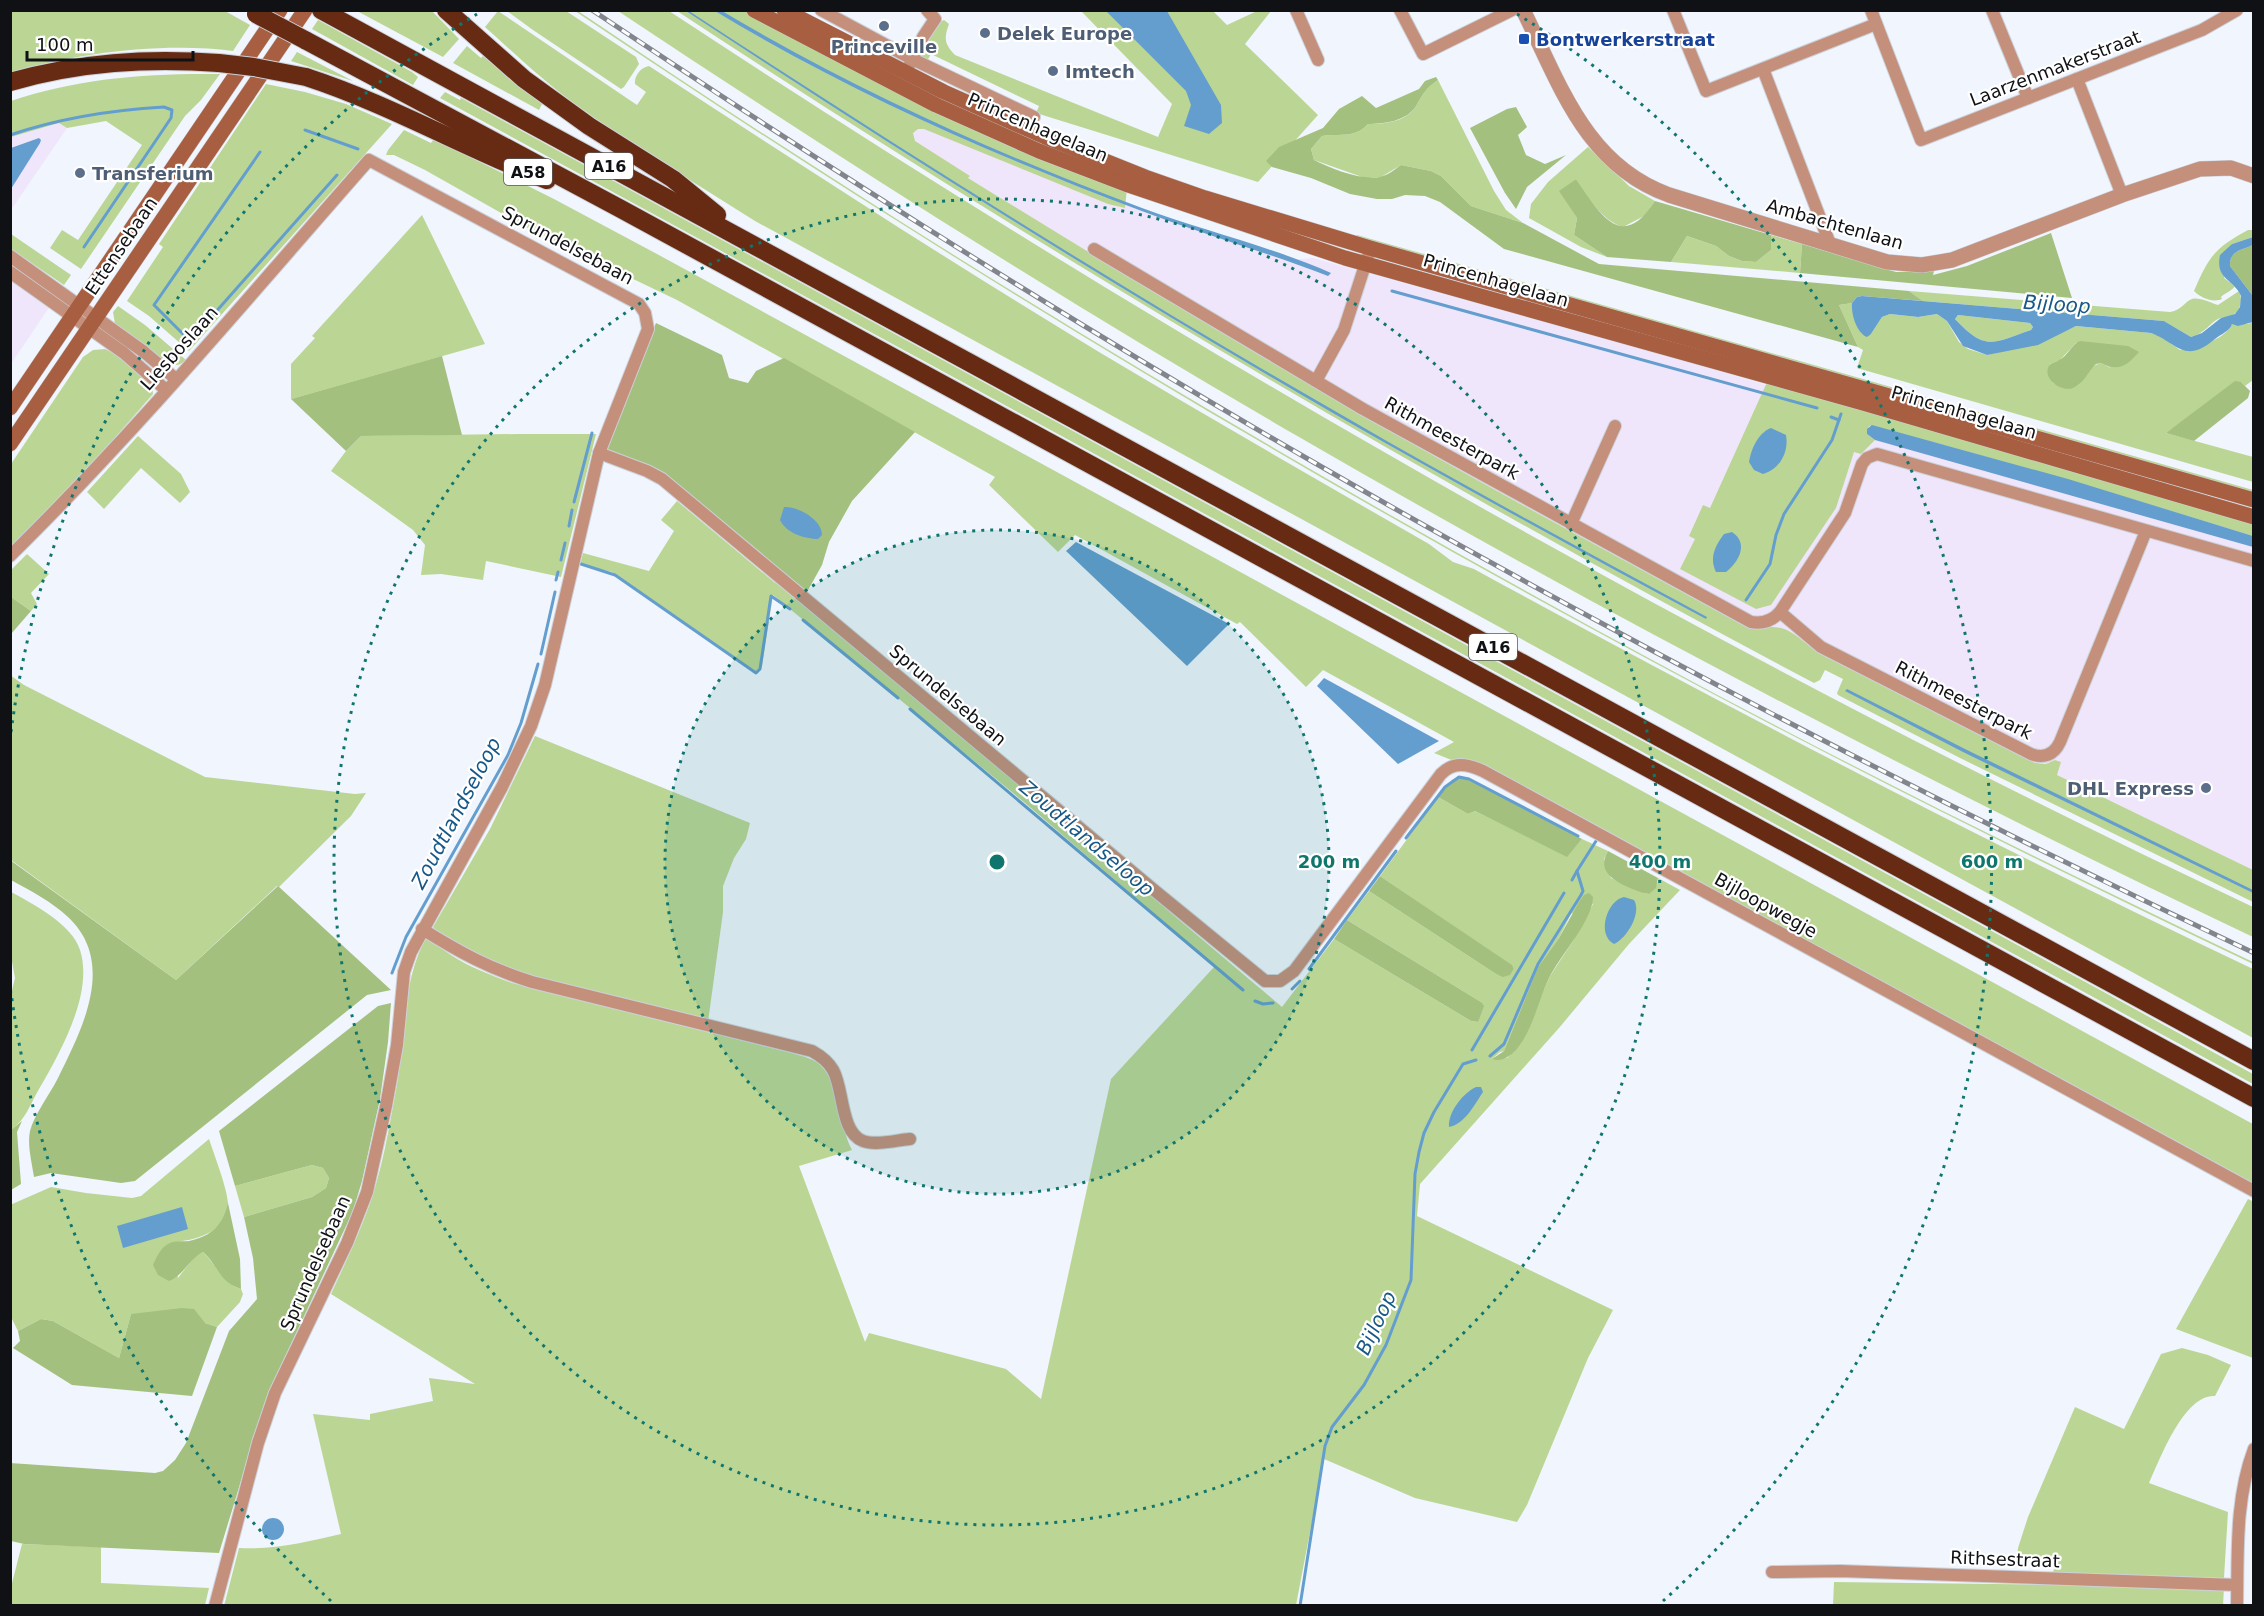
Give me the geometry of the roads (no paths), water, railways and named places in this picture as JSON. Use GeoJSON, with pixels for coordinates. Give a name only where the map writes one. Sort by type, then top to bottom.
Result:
{"type":"FeatureCollection","features":[{"type":"Feature","properties":{"kind":"highway","name":"A16"},"geometry":{"type":"LineString","coordinates":[[323,11],[2253,1060]]}},
{"type":"Feature","properties":{"kind":"highway","name":"A16"},"geometry":{"type":"LineString","coordinates":[[253,12],[400,90],[442,123],[621,208],[2253,1098]]}},
{"type":"Feature","properties":{"kind":"highway","name":"A16"},"geometry":{"type":"LineString","coordinates":[[450,14],[524,79],[590,126],[673,179],[751,243]]}},
{"type":"Feature","properties":{"kind":"highway"},"geometry":{"type":"LineString","coordinates":[[10,82],[45,72],[110,62],[181,60],[219,63],[306,77],[349,91],[390,109],[442,123]]}},
{"type":"Feature","properties":{"kind":"main road","name":"Ettensebaan"},"geometry":{"type":"LineString","coordinates":[[10,408],[280,10]]}},
{"type":"Feature","properties":{"kind":"main road","name":"Ettensebaan"},"geometry":{"type":"LineString","coordinates":[[10,444],[305,10]]}},
{"type":"Feature","properties":{"kind":"main road","name":"Princenhagelaan"},"geometry":{"type":"LineString","coordinates":[[754,10],[903,81],[1020,142],[1128,185],[1365,264],[1852,400],[2253,517]]}},
{"type":"Feature","properties":{"kind":"main road","name":"Princenhagelaan"},"geometry":{"type":"LineString","coordinates":[[784,10],[903,81],[1145,177],[1205,198],[1370,248],[2253,500]]}},
{"type":"Feature","properties":{"kind":"street","name":"Princenhagelaan"},"geometry":{"type":"LineString","coordinates":[[821,10],[912,59],[1034,117]]}},
{"type":"Feature","properties":{"kind":"street"},"geometry":{"type":"LineString","coordinates":[[903,81],[922,37],[935,19],[927,10]]}},
{"type":"Feature","properties":{"kind":"street"},"geometry":{"type":"LineString","coordinates":[[1296,10],[1318,60]]}},
{"type":"Feature","properties":{"kind":"street"},"geometry":{"type":"LineString","coordinates":[[1400,10],[1423,54],[1512,10]]}},
{"type":"Feature","properties":{"kind":"street","name":"Ambachtenlaan"},"geometry":{"type":"LineString","coordinates":[[1523,10],[1585,131],[1619,168],[1647,186],[1669,195],[1896,264],[1913,266],[1952,260],[2122,195],[2210,167],[2236,168],[2253,176]]}},
{"type":"Feature","properties":{"kind":"street"},"geometry":{"type":"LineString","coordinates":[[1673,10],[1706,91],[1876,24],[1871,10]]}},
{"type":"Feature","properties":{"kind":"street"},"geometry":{"type":"LineString","coordinates":[[1992,10],[2028,98]]}},
{"type":"Feature","properties":{"kind":"street","name":"Laarzenmakerstraat"},"geometry":{"type":"LineString","coordinates":[[1876,24],[1921,140],[2202,30],[2237,10]]}},
{"type":"Feature","properties":{"kind":"street"},"geometry":{"type":"LineString","coordinates":[[1763,69],[1830,244]]}},
{"type":"Feature","properties":{"kind":"street"},"geometry":{"type":"LineString","coordinates":[[2077,79],[2122,195]]}},
{"type":"Feature","properties":{"kind":"street","name":"Liesboslaan"},"geometry":{"type":"LineString","coordinates":[[10,556],[58,508],[176,379],[369,160]]}},
{"type":"Feature","properties":{"kind":"street","name":"Sprundelsebaan"},"geometry":{"type":"LineString","coordinates":[[215,1605],[251,1466],[275,1393],[347,1243],[367,1192],[397,1045],[404,972],[422,929],[502,787],[531,726],[545,685],[599,453],[648,328],[645,314],[639,304],[369,160]]}},
{"type":"Feature","properties":{"kind":"street"},"geometry":{"type":"LineString","coordinates":[[1316,381],[1344,330],[1370,248]]}},
{"type":"Feature","properties":{"kind":"street","name":"Rithmeesterpark"},"geometry":{"type":"LineString","coordinates":[[1094,249],[1316,381],[1747,621],[1764,622],[1773,619],[1780,612],[1821,647],[2031,754],[2044,757],[2056,750],[2146,531]]}},
{"type":"Feature","properties":{"kind":"street"},"geometry":{"type":"LineString","coordinates":[[10,256],[92,323],[166,390]]}},
{"type":"Feature","properties":{"kind":"street"},"geometry":{"type":"LineString","coordinates":[[10,272],[76,311]]}},
{"type":"Feature","properties":{"kind":"street"},"geometry":{"type":"LineString","coordinates":[[92,323],[144,352],[176,379]]}},
{"type":"Feature","properties":{"kind":"street"},"geometry":{"type":"LineString","coordinates":[[1571,524],[1615,426]]}},
{"type":"Feature","properties":{"kind":"street","name":"Sprundelsebaan"},"geometry":{"type":"LineString","coordinates":[[599,453],[662,479],[1265,981]]}},
{"type":"Feature","properties":{"kind":"street"},"geometry":{"type":"LineString","coordinates":[[1780,612],[1845,513],[1860,466],[1867,458],[1880,454],[2253,561]]}},
{"type":"Feature","properties":{"kind":"street","name":"Bijloopwegje"},"geometry":{"type":"LineString","coordinates":[[1265,981],[1280,981],[1294,971],[1441,774],[1452,766],[1467,765],[1483,771],[2253,1191]]}},
{"type":"Feature","properties":{"kind":"street"},"geometry":{"type":"LineString","coordinates":[[422,929],[457,951],[499,972],[812,1051],[826,1060],[832,1068],[847,1123],[860,1139],[872,1143],[910,1139]]}},
{"type":"Feature","properties":{"kind":"street"},"geometry":{"type":"LineString","coordinates":[[2237,1605],[2238,1526],[2242,1489],[2253,1449]]}},
{"type":"Feature","properties":{"kind":"street","name":"Rithsestraat"},"geometry":{"type":"LineString","coordinates":[[1772,1572],[1840,1571],[2237,1586]]}},
{"type":"Feature","properties":{"kind":"water"},"geometry":{"type":"Polygon","coordinates":[[[686,11],[1015,219],[1263,370],[1392,444],[1707,617],[1706,619],[1525,521],[1178,322],[930,169],[686,11]]]}},
{"type":"Feature","properties":{"kind":"water"},"geometry":{"type":"Polygon","coordinates":[[[715,11],[722,11],[823,68],[875,94],[1034,166],[1142,208],[1308,263],[1331,273],[1328,276],[1163,219],[1030,167],[923,120],[817,69],[715,11]]]}},
{"type":"Feature","properties":{"kind":"water"},"geometry":{"type":"Polygon","coordinates":[[[1106,11],[1167,11],[1221,105],[1222,123],[1209,134],[1184,126],[1191,105],[1186,91],[1106,11]]]}},
{"type":"Feature","properties":{"kind":"water"},"geometry":{"type":"Polygon","coordinates":[[[39,138],[40,143],[11,189],[11,148],[39,138]]]}},
{"type":"Feature","properties":{"kind":"water"},"geometry":{"type":"Polygon","coordinates":[[[2253,237],[2253,245],[2234,254],[2230,266],[2253,296],[2253,322],[2238,326],[2232,324],[2225,332],[2196,350],[2182,350],[2151,333],[2076,326],[2038,345],[1987,355],[1963,346],[1947,321],[1937,314],[1918,317],[1890,314],[1882,317],[1867,337],[1855,323],[1853,313],[1852,303],[1857,297],[1862,296],[2164,321],[2191,337],[2202,333],[2221,318],[2235,314],[2240,307],[2241,296],[2222,274],[2219,263],[2220,255],[2232,244],[2253,237]],[[1958,315],[1955,319],[1975,336],[1990,342],[2031,330],[2033,327],[2030,323],[1958,315]]]}},
{"type":"Feature","properties":{"kind":"water"},"geometry":{"type":"Polygon","coordinates":[[[1872,425],[2068,479],[2253,536],[2253,547],[1875,440],[1867,434],[1867,429],[1872,425]]]}},
{"type":"Feature","properties":{"kind":"water"},"geometry":{"type":"Polygon","coordinates":[[[1771,428],[1786,435],[1786,448],[1779,464],[1763,474],[1754,470],[1749,462],[1756,442],[1766,430],[1771,428]]]}},
{"type":"Feature","properties":{"kind":"water"},"geometry":{"type":"Polygon","coordinates":[[[784,507],[802,511],[814,519],[822,535],[818,539],[807,538],[787,528],[780,520],[784,507]]]}},
{"type":"Feature","properties":{"kind":"water"},"geometry":{"type":"Polygon","coordinates":[[[1732,532],[1740,541],[1738,558],[1726,572],[1716,572],[1713,557],[1716,548],[1724,534],[1732,532]]]}},
{"type":"Feature","properties":{"kind":"water"},"geometry":{"type":"Polygon","coordinates":[[[1076,542],[1229,624],[1187,666],[1066,551],[1076,542]]]}},
{"type":"Feature","properties":{"kind":"water"},"geometry":{"type":"Polygon","coordinates":[[[1324,678],[1439,741],[1398,764],[1317,686],[1324,678]]]}},
{"type":"Feature","properties":{"kind":"water"},"geometry":{"type":"Polygon","coordinates":[[[1847,689],[2253,890],[2253,893],[1963,752],[1845,691],[1847,689]]]}},
{"type":"Feature","properties":{"kind":"water"},"geometry":{"type":"Polygon","coordinates":[[[1624,897],[1634,900],[1635,918],[1624,936],[1614,944],[1606,933],[1606,918],[1613,904],[1624,897]]]}},
{"type":"Feature","properties":{"kind":"water"},"geometry":{"type":"Polygon","coordinates":[[[1476,1087],[1481,1087],[1483,1092],[1473,1108],[1460,1122],[1449,1127],[1451,1115],[1457,1104],[1476,1087]]]}},
{"type":"Feature","properties":{"kind":"water"},"geometry":{"type":"Polygon","coordinates":[[[182,1207],[188,1229],[123,1248],[117,1226],[182,1207]]]}},
{"type":"Feature","properties":{"kind":"water"},"geometry":{"type":"Polygon","coordinates":[[[269,1518],[277,1518],[284,1525],[284,1533],[277,1540],[269,1540],[262,1533],[262,1525],[269,1518]]]}},
{"type":"Feature","properties":{"kind":"waterway"},"geometry":{"type":"LineString","coordinates":[[10,135],[67,119],[125,110],[164,107],[172,110],[171,118],[84,247]]}},
{"type":"Feature","properties":{"kind":"waterway"},"geometry":{"type":"LineString","coordinates":[[305,130],[358,149]]}},
{"type":"Feature","properties":{"kind":"waterway"},"geometry":{"type":"LineString","coordinates":[[260,152],[154,305],[190,341],[337,175]]}},
{"type":"Feature","properties":{"kind":"waterway"},"geometry":{"type":"LineString","coordinates":[[1392,291],[1817,408]]}},
{"type":"Feature","properties":{"kind":"waterway","name":"Bijloop"},"geometry":{"type":"LineString","coordinates":[[1746,600],[1770,564],[1776,535],[1784,514],[1832,440],[1841,414]]}},
{"type":"Feature","properties":{"kind":"waterway"},"geometry":{"type":"LineString","coordinates":[[1831,417],[1839,420]]}},
{"type":"Feature","properties":{"kind":"waterway"},"geometry":{"type":"LineString","coordinates":[[574,502],[592,433]]}},
{"type":"Feature","properties":{"kind":"waterway"},"geometry":{"type":"LineString","coordinates":[[569,526],[572,510]]}},
{"type":"Feature","properties":{"kind":"waterway"},"geometry":{"type":"LineString","coordinates":[[561,560],[565,543]]}},
{"type":"Feature","properties":{"kind":"waterway","name":"Zoudtlandseloop"},"geometry":{"type":"LineString","coordinates":[[581,564],[615,575],[756,673],[760,669],[771,596],[790,609]]}},
{"type":"Feature","properties":{"kind":"waterway","name":"Zoudtlandseloop"},"geometry":{"type":"LineString","coordinates":[[556,580],[558,572]]}},
{"type":"Feature","properties":{"kind":"waterway","name":"Zoudtlandseloop"},"geometry":{"type":"LineString","coordinates":[[541,654],[555,592]]}},
{"type":"Feature","properties":{"kind":"waterway","name":"Zoudtlandseloop"},"geometry":{"type":"LineString","coordinates":[[803,620],[898,698]]}},
{"type":"Feature","properties":{"kind":"waterway","name":"Zoudtlandseloop"},"geometry":{"type":"LineString","coordinates":[[392,973],[406,937],[508,755],[521,723],[538,664]]}},
{"type":"Feature","properties":{"kind":"waterway","name":"Zoudtlandseloop"},"geometry":{"type":"LineString","coordinates":[[910,709],[1243,990]]}},
{"type":"Feature","properties":{"kind":"waterway","name":"Zoudtlandseloop"},"geometry":{"type":"LineString","coordinates":[[1406,838],[1445,787],[1459,777],[1469,779],[1578,836]]}},
{"type":"Feature","properties":{"kind":"waterway","name":"Bijloop"},"geometry":{"type":"LineString","coordinates":[[1490,1056],[1504,1044],[1538,964],[1583,891],[1577,871],[1596,841]]}},
{"type":"Feature","properties":{"kind":"waterway","name":"Zoudtlandseloop"},"geometry":{"type":"LineString","coordinates":[[1309,969],[1396,851]]}},
{"type":"Feature","properties":{"kind":"waterway","name":"Bijloop"},"geometry":{"type":"LineString","coordinates":[[1572,880],[1577,871]]}},
{"type":"Feature","properties":{"kind":"waterway"},"geometry":{"type":"LineString","coordinates":[[1472,1050],[1564,893]]}},
{"type":"Feature","properties":{"kind":"waterway","name":"Zoudtlandseloop"},"geometry":{"type":"LineString","coordinates":[[1292,989],[1300,981]]}},
{"type":"Feature","properties":{"kind":"waterway","name":"Zoudtlandseloop"},"geometry":{"type":"LineString","coordinates":[[1255,1001],[1263,1004],[1273,1003]]}},
{"type":"Feature","properties":{"kind":"waterway","name":"Bijloop"},"geometry":{"type":"LineString","coordinates":[[1300,1606],[1325,1446],[1332,1427],[1364,1385],[1386,1345],[1411,1280],[1415,1174],[1424,1133],[1463,1064],[1476,1060]]}},
{"type":"Feature","properties":{"kind":"railway"},"geometry":{"type":"LineString","coordinates":[[592,10],[768,127],[1036,296],[1217,406],[1424,525],[1540,590],[1894,777],[2254,953]]}},
{"type":"Feature","properties":{"kind":"place","name":"Princeville"},"geometry":{"type":"Point","coordinates":[884,26]}},
{"type":"Feature","properties":{"kind":"place","name":"Delek Europe"},"geometry":{"type":"Point","coordinates":[985,33]}},
{"type":"Feature","properties":{"kind":"place","name":"Bontwerkerstraat"},"geometry":{"type":"Point","coordinates":[1524,39]}},
{"type":"Feature","properties":{"kind":"place","name":"Imtech"},"geometry":{"type":"Point","coordinates":[1053,71]}},
{"type":"Feature","properties":{"kind":"place","name":"Transferium"},"geometry":{"type":"Point","coordinates":[80,173]}},
{"type":"Feature","properties":{"kind":"place","name":"DHL Express"},"geometry":{"type":"Point","coordinates":[2206,788]}}]}
